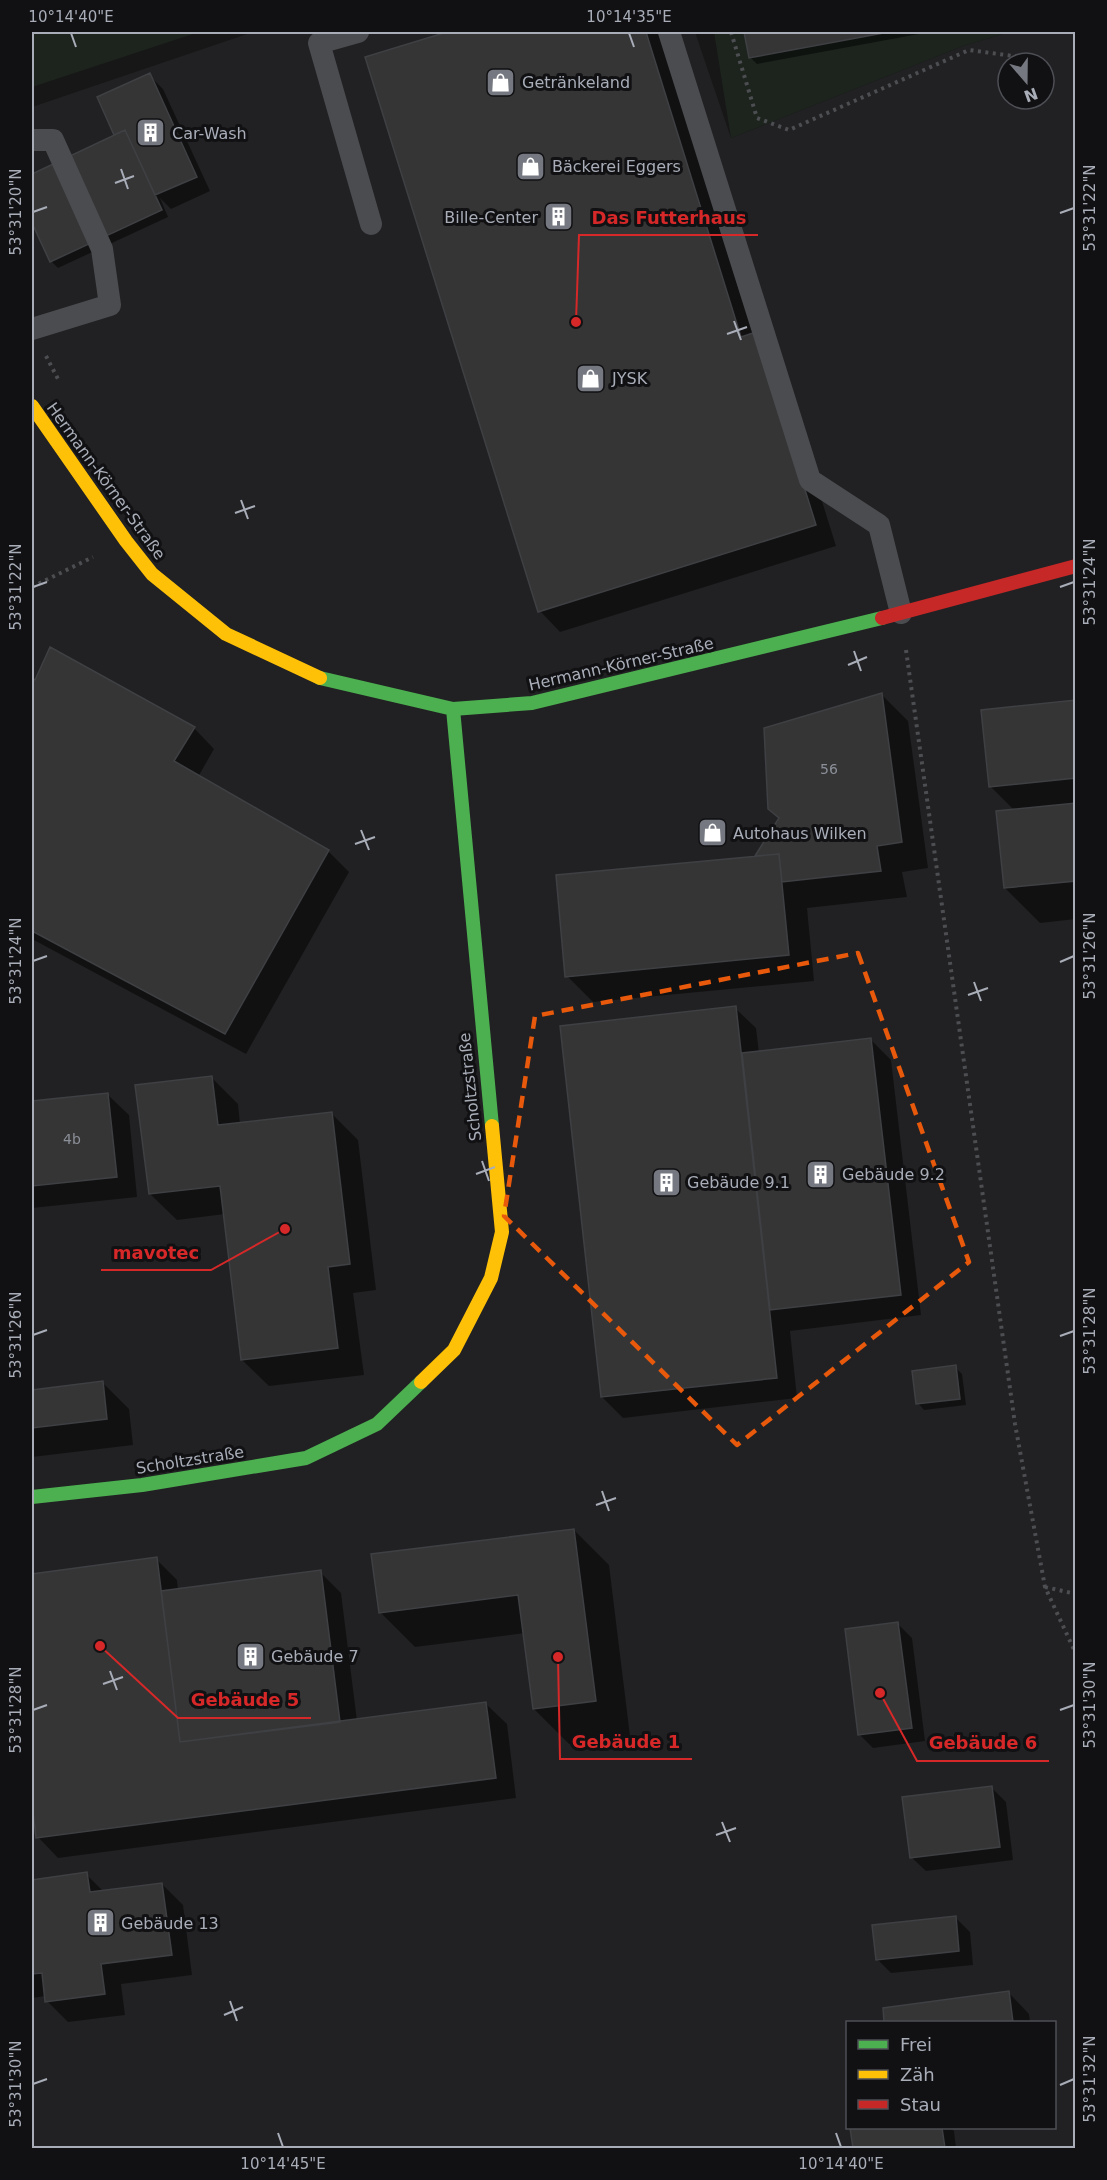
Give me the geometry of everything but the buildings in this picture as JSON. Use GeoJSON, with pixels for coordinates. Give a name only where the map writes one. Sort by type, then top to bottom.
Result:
{"type":"FeatureCollection","features":[{"type":"Feature","properties":{"kind":"street","name":"Hermann-Körner-Straße"},"geometry":{"type":"LineString","coordinates":[[32,406],[126,541],[152,574],[226,634],[324,680],[453,709],[532,703],[901,613],[1076,566]]}},
{"type":"Feature","properties":{"kind":"street","name":"Scholtzstraße"},"geometry":{"type":"LineString","coordinates":[[32,1497],[142,1485],[306,1458],[377,1424],[454,1350],[491,1278],[502,1232],[453,709]]}},
{"type":"Feature","properties":{"kind":"lane"},"geometry":{"type":"LineString","coordinates":[[358,32],[319,44],[371,224]]}},
{"type":"Feature","properties":{"kind":"lane"},"geometry":{"type":"LineString","coordinates":[[669,32],[810,480],[879,525],[901,613]]}},
{"type":"Feature","properties":{"kind":"lane"},"geometry":{"type":"LineString","coordinates":[[32,140],[53,140],[102,249],[110,306],[32,328]]}},
{"type":"Feature","properties":{"kind":"path"},"geometry":{"type":"LineString","coordinates":[[731,32],[757,118],[789,130],[969,50],[996,54]]}},
{"type":"Feature","properties":{"kind":"path"},"geometry":{"type":"LineString","coordinates":[[32,328],[63,388]]}},
{"type":"Feature","properties":{"kind":"path"},"geometry":{"type":"LineString","coordinates":[[32,587],[126,541]]}},
{"type":"Feature","properties":{"kind":"path"},"geometry":{"type":"LineString","coordinates":[[901,613],[1015,1424],[1045,1587],[1076,1654]]}},
{"type":"Feature","properties":{"kind":"path"},"geometry":{"type":"LineString","coordinates":[[1045,1587],[1076,1594]]}},
{"type":"Feature","properties":{"kind":"highlighted area"},"geometry":{"type":"Polygon","coordinates":[[[858,953],[969,1262],[737,1445],[504,1216],[535,1016],[858,953]]]}},
{"type":"Feature","properties":{"kind":"shaded area"},"geometry":{"type":"Polygon","coordinates":[[[32,32],[199,32],[32,87],[32,32]]]}},
{"type":"Feature","properties":{"kind":"shaded area"},"geometry":{"type":"Polygon","coordinates":[[[253,32],[695,32],[731,138],[963,46],[1009,32],[1075,32],[1075,2148],[32,2148],[32,107],[253,32]]]}},
{"type":"Feature","properties":{"kind":"shaded area"},"geometry":{"type":"Polygon","coordinates":[[[714,32],[1009,32],[963,46],[731,138],[714,32]]]}},
{"type":"Feature","properties":{"kind":"traffic: fast"},"geometry":{"type":"LineString","coordinates":[[320,678],[453,709],[532,703],[882,618]]}},
{"type":"Feature","properties":{"kind":"traffic: fast"},"geometry":{"type":"LineString","coordinates":[[453,709],[492,1126]]}},
{"type":"Feature","properties":{"kind":"traffic: fast"},"geometry":{"type":"LineString","coordinates":[[32,1497],[142,1485],[306,1458],[377,1424],[421,1382]]}},
{"type":"Feature","properties":{"kind":"traffic: slow"},"geometry":{"type":"LineString","coordinates":[[32,406],[126,541],[152,574],[226,634],[320,678]]}},
{"type":"Feature","properties":{"kind":"traffic: slow"},"geometry":{"type":"LineString","coordinates":[[421,1382],[454,1350],[491,1278],[502,1232],[492,1126]]}},
{"type":"Feature","properties":{"kind":"traffic: jam"},"geometry":{"type":"LineString","coordinates":[[882,618],[1076,566]]}},
{"type":"Feature","properties":{"kind":"place","name":"Getränkeland"},"geometry":{"type":"Point","coordinates":[501,82]}},
{"type":"Feature","properties":{"kind":"place","name":"Car-Wash"},"geometry":{"type":"Point","coordinates":[151,133]}},
{"type":"Feature","properties":{"kind":"place","name":"Bäckerei Eggers"},"geometry":{"type":"Point","coordinates":[531,166]}},
{"type":"Feature","properties":{"kind":"place","name":"Bille-Center"},"geometry":{"type":"Point","coordinates":[559,217]}},
{"type":"Feature","properties":{"kind":"place","name":"Das Futterhaus"},"geometry":{"type":"Point","coordinates":[576,322]}},
{"type":"Feature","properties":{"kind":"place","name":"JYSK"},"geometry":{"type":"Point","coordinates":[591,378]}},
{"type":"Feature","properties":{"kind":"place","name":"Autohaus Wilken"},"geometry":{"type":"Point","coordinates":[712,833]}},
{"type":"Feature","properties":{"kind":"place","name":"Gebäude 9.2"},"geometry":{"type":"Point","coordinates":[821,1174]}},
{"type":"Feature","properties":{"kind":"place","name":"Gebäude 9.1"},"geometry":{"type":"Point","coordinates":[666,1182]}},
{"type":"Feature","properties":{"kind":"place","name":"mavotec"},"geometry":{"type":"Point","coordinates":[285,1229]}},
{"type":"Feature","properties":{"kind":"place","name":"Gebäude 5"},"geometry":{"type":"Point","coordinates":[100,1646]}},
{"type":"Feature","properties":{"kind":"place","name":"Gebäude 7"},"geometry":{"type":"Point","coordinates":[250,1656]}},
{"type":"Feature","properties":{"kind":"place","name":"Gebäude 1"},"geometry":{"type":"Point","coordinates":[558,1657]}},
{"type":"Feature","properties":{"kind":"place","name":"Gebäude 6"},"geometry":{"type":"Point","coordinates":[880,1693]}},
{"type":"Feature","properties":{"kind":"place","name":"Gebäude 13"},"geometry":{"type":"Point","coordinates":[100,1923]}}]}
